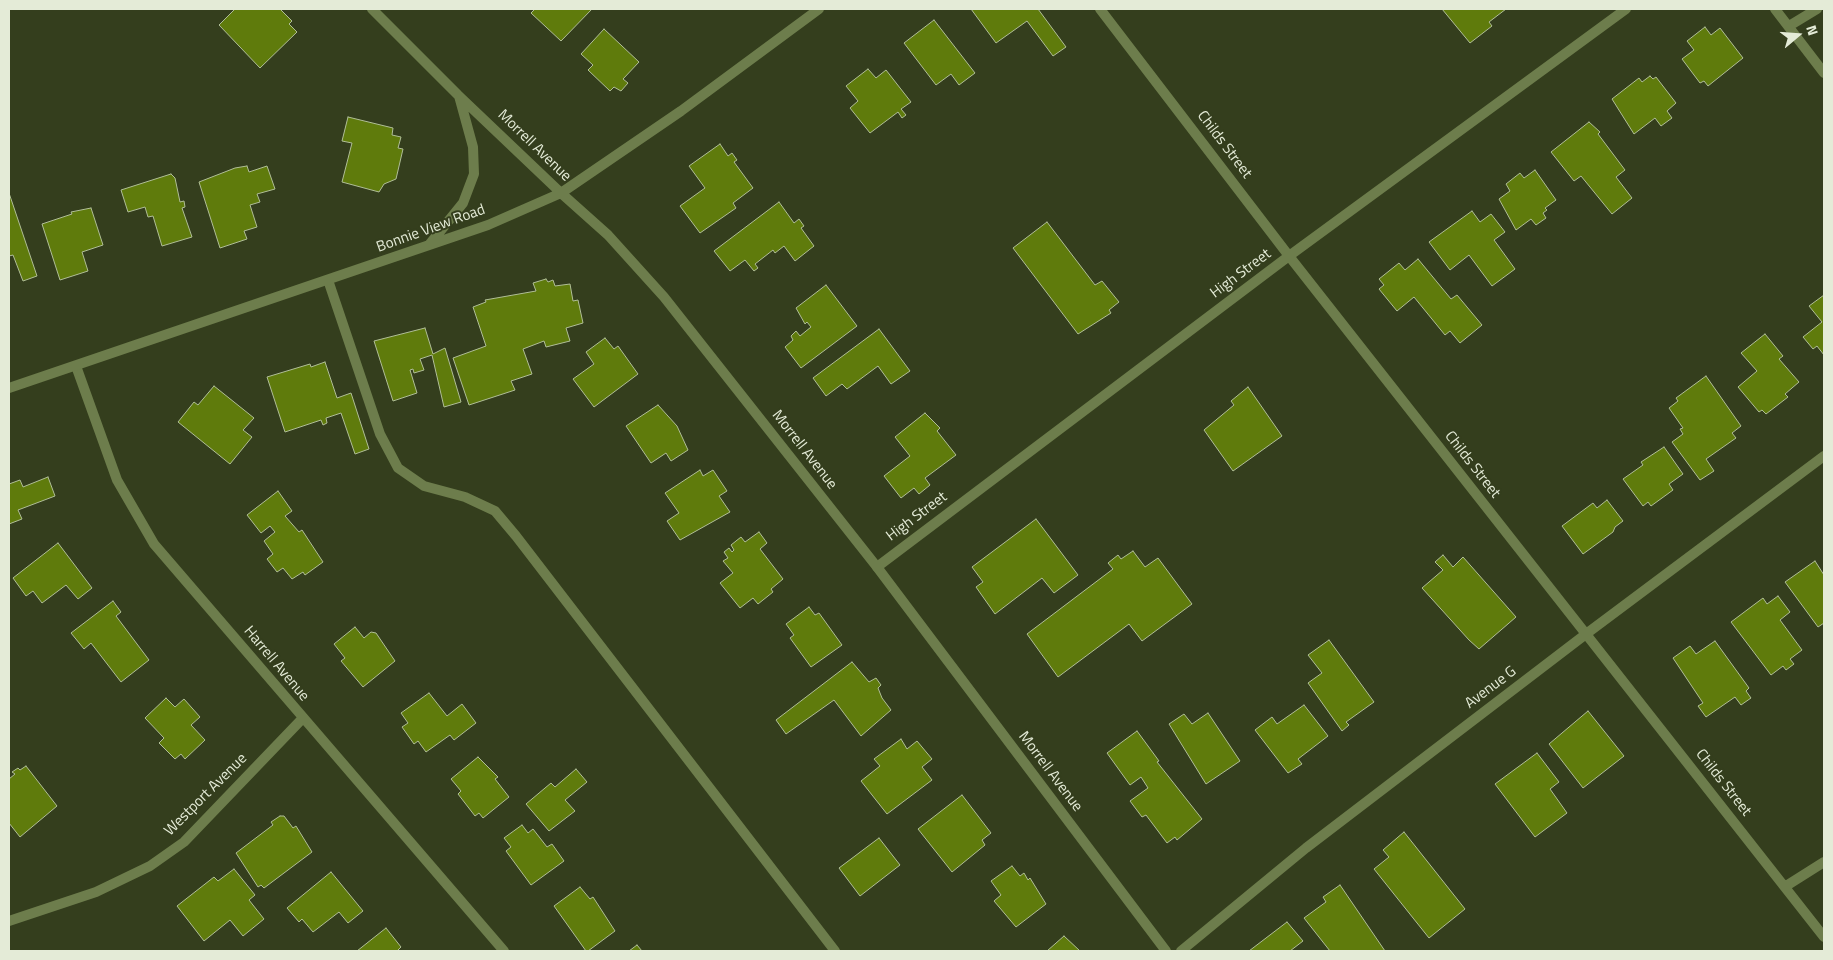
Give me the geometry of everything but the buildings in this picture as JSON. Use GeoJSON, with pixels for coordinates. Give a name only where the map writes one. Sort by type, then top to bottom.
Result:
{"type":"FeatureCollection","features":[{"type":"Feature","properties":{"kind":"street","name":"Morrell Avenue"},"geometry":{"type":"LineString","coordinates":[[372,9],[458,95],[608,235],[664,297],[877,566],[1166,951]]}},
{"type":"Feature","properties":{"kind":"street","name":"Bonnie View Road"},"geometry":{"type":"LineString","coordinates":[[9,388],[488,225],[561,192],[681,111],[819,9]]}},
{"type":"Feature","properties":{"kind":"street","name":"Childs Street"},"geometry":{"type":"LineString","coordinates":[[1100,9],[1289,256],[1786,886],[1824,937]]}},
{"type":"Feature","properties":{"kind":"street","name":"High Street"},"geometry":{"type":"LineString","coordinates":[[877,566],[1289,256],[1626,9]]}},
{"type":"Feature","properties":{"kind":"street"},"geometry":{"type":"LineString","coordinates":[[1775,9],[1824,72]]}},
{"type":"Feature","properties":{"kind":"street"},"geometry":{"type":"LineString","coordinates":[[1789,26],[1817,9]]}},
{"type":"Feature","properties":{"kind":"street"},"geometry":{"type":"LineString","coordinates":[[428,246],[463,203],[474,174],[473,147],[458,95]]}},
{"type":"Feature","properties":{"kind":"street"},"geometry":{"type":"LineString","coordinates":[[328,280],[380,434],[398,468],[424,486],[465,497],[495,512],[516,536],[835,951]]}},
{"type":"Feature","properties":{"kind":"street","name":"Harrell Avenue"},"geometry":{"type":"LineString","coordinates":[[76,366],[117,480],[154,544],[302,719],[504,951]]}},
{"type":"Feature","properties":{"kind":"street","name":"Avenue G"},"geometry":{"type":"LineString","coordinates":[[1181,951],[1306,848],[1586,634],[1824,456]]}},
{"type":"Feature","properties":{"kind":"street","name":"Westport Avenue"},"geometry":{"type":"LineString","coordinates":[[9,921],[96,892],[150,866],[184,842],[302,719]]}},
{"type":"Feature","properties":{"kind":"street"},"geometry":{"type":"LineString","coordinates":[[1786,886],[1824,862]]}}]}
